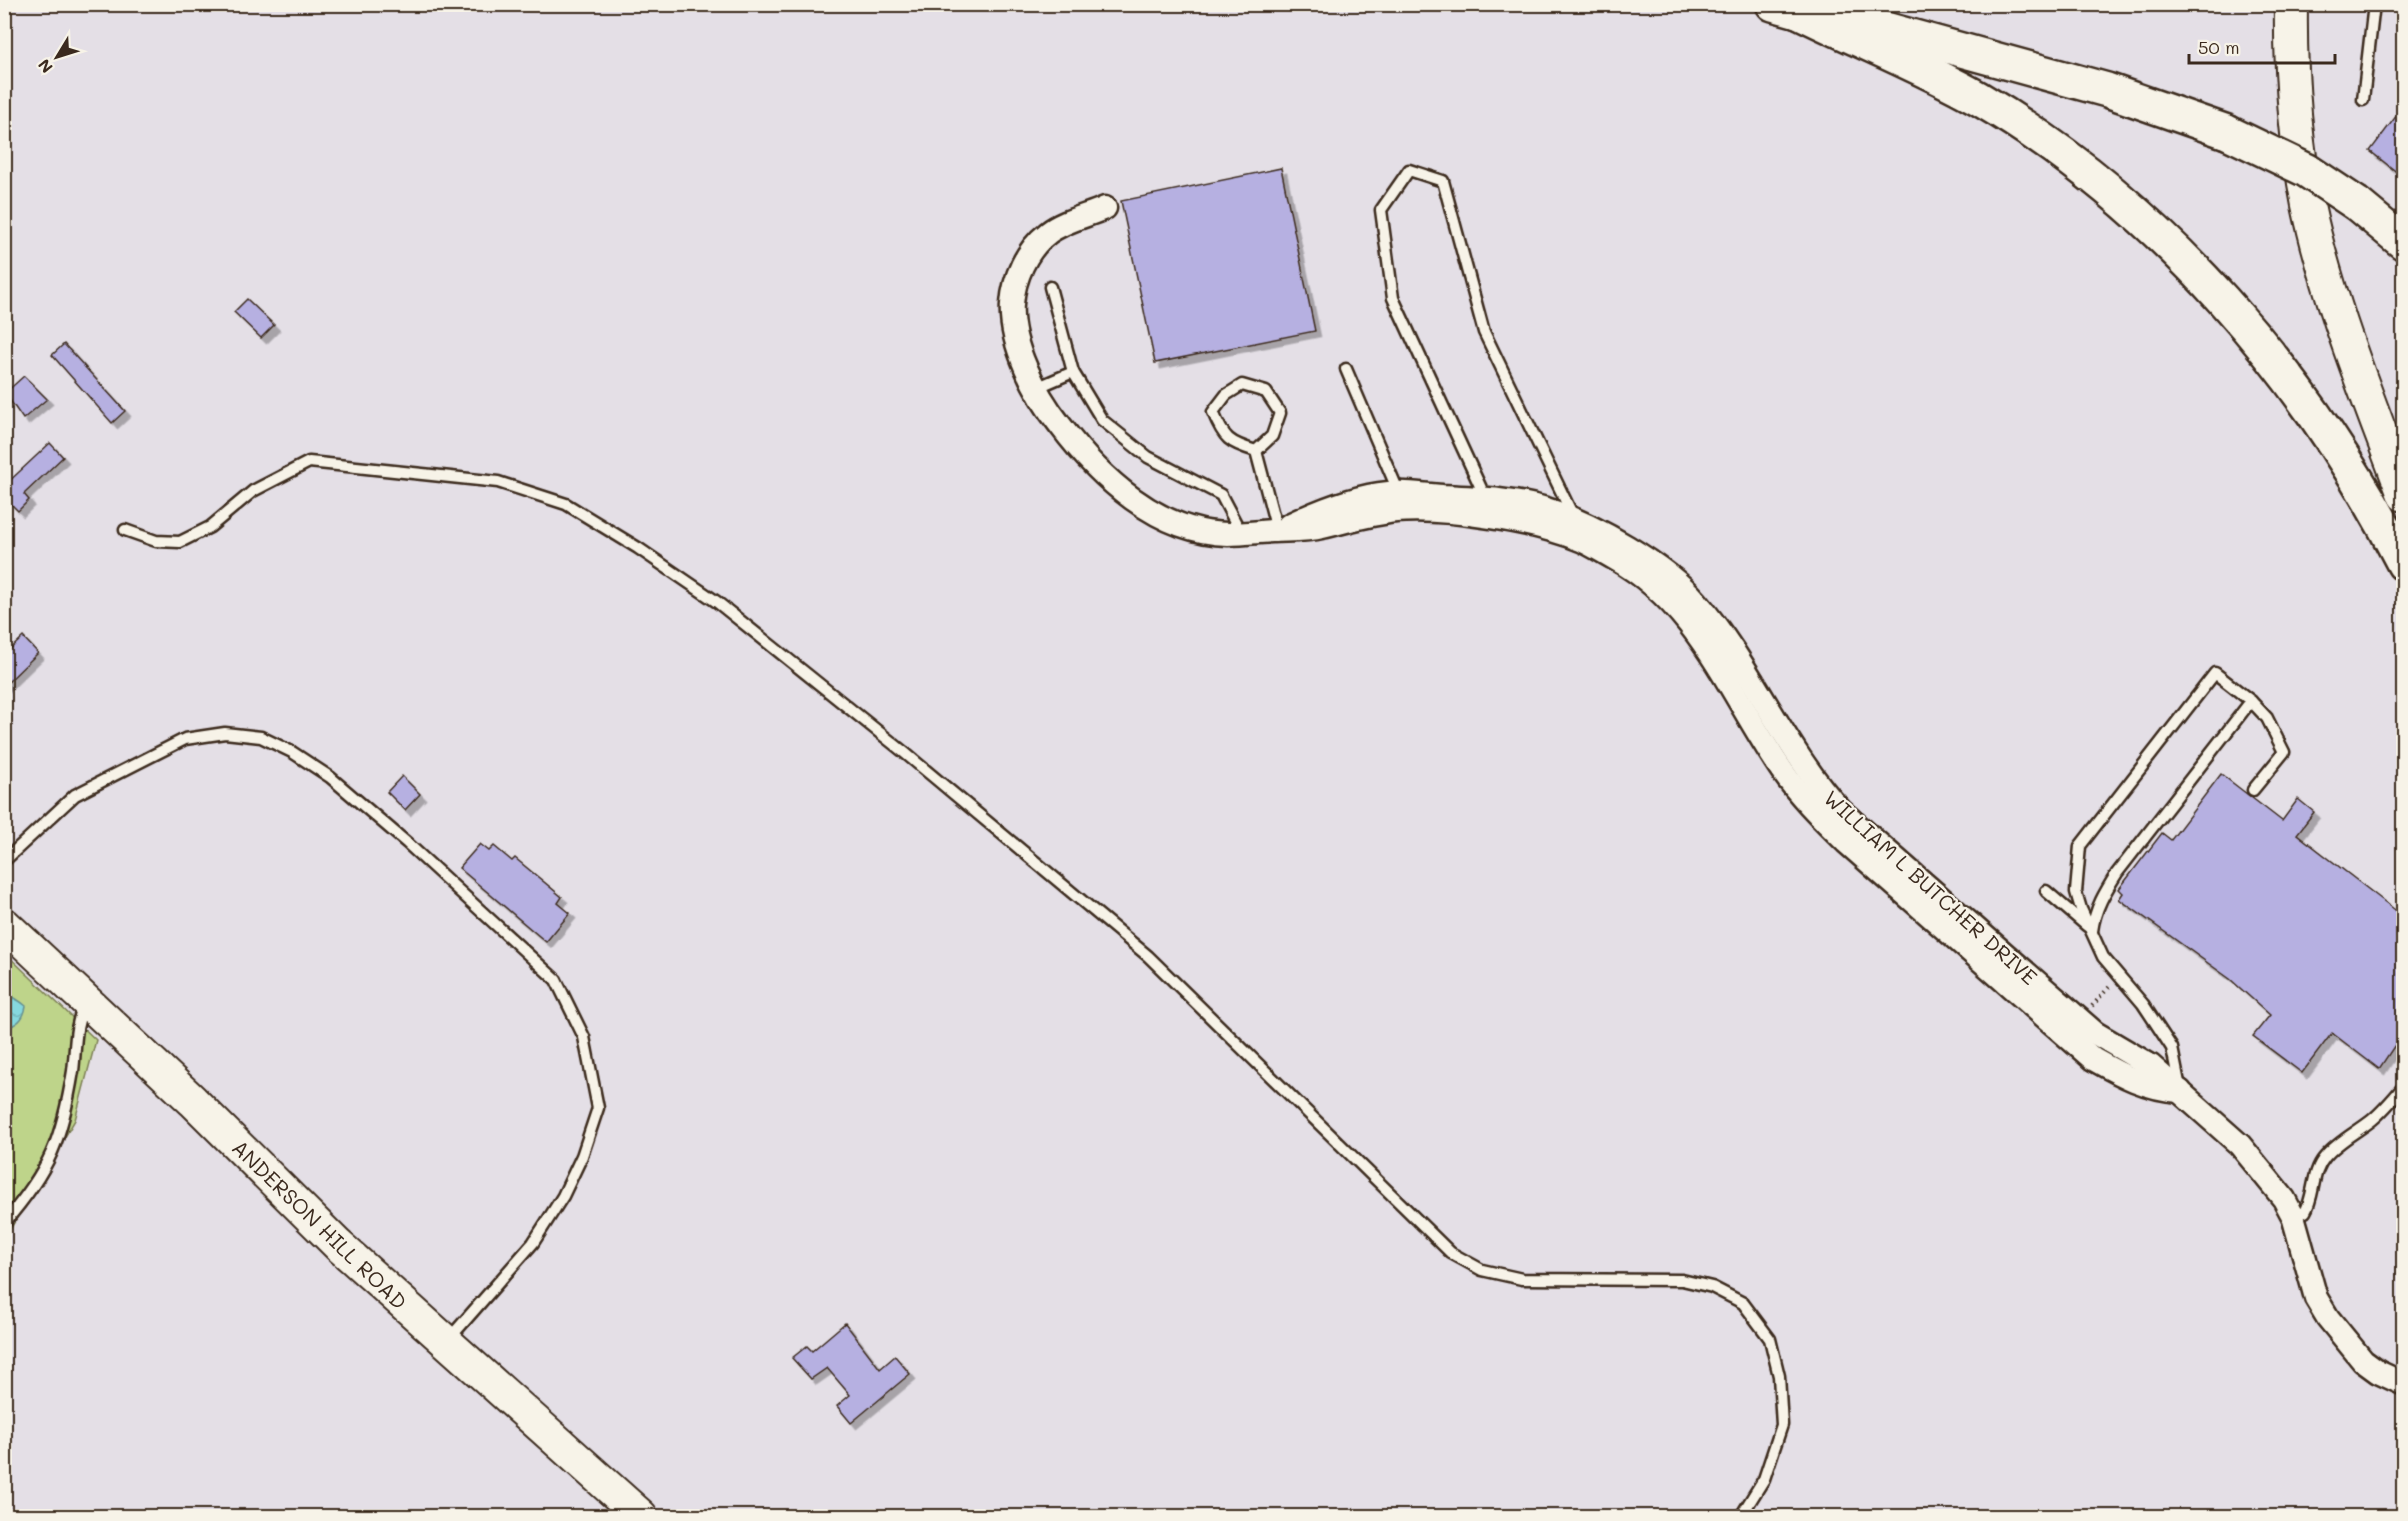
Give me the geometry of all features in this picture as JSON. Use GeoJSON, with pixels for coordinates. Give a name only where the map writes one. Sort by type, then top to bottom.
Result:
{"type":"FeatureCollection","features":[{"type":"Feature","properties":{"kind":"highway"},"geometry":{"type":"LineString","coordinates":[[1786,8],[1856,21],[2107,90],[2227,132],[2306,170],[2356,204],[2403,243]]}},
{"type":"Feature","properties":{"kind":"highway"},"geometry":{"type":"LineString","coordinates":[[1786,8],[1923,69],[1999,111],[2072,162],[2149,227],[2230,309],[2300,395],[2364,491],[2403,564]]}},
{"type":"Feature","properties":{"kind":"main road"},"geometry":{"type":"LineString","coordinates":[[2291,4],[2296,121],[2302,169],[2316,239],[2347,340],[2403,495]]}},
{"type":"Feature","properties":{"kind":"main road","name":"ANDERSON HILL ROAD"},"geometry":{"type":"LineString","coordinates":[[4,924],[193,1101],[338,1245],[641,1516]]}},
{"type":"Feature","properties":{"kind":"street","name":"WILLIAM L BUTCHER DRIVE"},"geometry":{"type":"LineString","coordinates":[[1105,208],[1051,231],[1032,251],[1020,270],[1014,288],[1011,313],[1017,340],[1036,388],[1051,414],[1084,455],[1129,495],[1156,513],[1175,522],[1205,531],[1241,533],[1276,531],[1334,505],[1377,495],[1427,510],[1490,509],[1546,529],[1578,531],[1633,551],[1663,572],[1695,600],[1744,668],[1807,771],[1830,799],[2080,1021],[2095,1033],[2151,1066],[2240,1145],[2284,1199],[2292,1216],[2316,1298],[2328,1318],[2363,1361],[2378,1372],[2403,1384]]}},
{"type":"Feature","properties":{"kind":"street","name":"WILLIAM L BUTCHER DRIVE"},"geometry":{"type":"LineString","coordinates":[[1578,531],[1640,575],[1686,618],[1704,642],[1783,772],[1816,813],[1846,842],[2093,1059],[2122,1076],[2158,1090],[2180,1091]]}},
{"type":"Feature","properties":{"kind":"lane"},"geometry":{"type":"LineString","coordinates":[[2363,100],[2374,4]]}},
{"type":"Feature","properties":{"kind":"lane"},"geometry":{"type":"LineString","coordinates":[[1490,509],[1393,298],[1381,210],[1409,170],[1443,181],[1484,332],[1578,531]]}},
{"type":"Feature","properties":{"kind":"lane"},"geometry":{"type":"LineString","coordinates":[[1050,287],[1073,372],[1102,420],[1148,457],[1221,495],[1241,533]]}},
{"type":"Feature","properties":{"kind":"lane"},"geometry":{"type":"LineString","coordinates":[[1346,369],[1403,501]]}},
{"type":"Feature","properties":{"kind":"lane"},"geometry":{"type":"LineString","coordinates":[[1036,388],[1073,372]]}},
{"type":"Feature","properties":{"kind":"lane"},"geometry":{"type":"LineString","coordinates":[[1242,385],[1266,392],[1280,412],[1272,436],[1256,451],[1234,444],[1222,434],[1213,412],[1226,395],[1242,385]]}},
{"type":"Feature","properties":{"kind":"lane"},"geometry":{"type":"LineString","coordinates":[[1256,451],[1276,531]]}},
{"type":"Feature","properties":{"kind":"lane"},"geometry":{"type":"LineString","coordinates":[[125,530],[156,541],[180,542],[210,526],[253,491],[309,462],[498,482],[566,504],[629,542],[717,602],[905,753],[1148,956],[1451,1253],[1482,1270],[1522,1279],[1682,1280],[1712,1287],[1743,1303],[1770,1339],[1779,1376],[1782,1425],[1764,1479],[1741,1516]]}},
{"type":"Feature","properties":{"kind":"lane"},"geometry":{"type":"LineString","coordinates":[[2180,1091],[2177,1064],[2172,1048],[2143,1004],[2103,957],[2081,909],[2076,892],[2080,846],[2215,673],[2252,702],[2266,718],[2284,752],[2253,790]]}},
{"type":"Feature","properties":{"kind":"lane"},"geometry":{"type":"LineString","coordinates":[[2092,931],[2094,915],[2103,894],[2117,873],[2252,702]]}},
{"type":"Feature","properties":{"kind":"lane"},"geometry":{"type":"LineString","coordinates":[[4,861],[75,795],[185,739],[225,733],[261,737],[292,752],[330,777],[556,980],[584,1037],[598,1108],[582,1156],[563,1196],[539,1234],[446,1343]]}},
{"type":"Feature","properties":{"kind":"lane"},"geometry":{"type":"LineString","coordinates":[[2046,891],[2092,931]]}},
{"type":"Feature","properties":{"kind":"lane"},"geometry":{"type":"LineString","coordinates":[[4,1223],[31,1192],[59,1139],[68,1099],[76,1028],[86,1000]]}},
{"type":"Feature","properties":{"kind":"lane"},"geometry":{"type":"LineString","coordinates":[[2292,1216],[2304,1212],[2310,1203],[2318,1167],[2326,1155],[2374,1118],[2403,1086]]}},
{"type":"Feature","properties":{"kind":"path"},"geometry":{"type":"LineString","coordinates":[[2080,1021],[2119,976]]}},
{"type":"Feature","properties":{"kind":"green space"},"geometry":{"type":"Polygon","coordinates":[[[5,953],[96,1040],[75,1120],[5,1238],[5,953]]]}},
{"type":"Feature","properties":{"kind":"water"},"geometry":{"type":"Polygon","coordinates":[[[4,989],[26,1006],[24,1015],[19,1021],[5,1029],[4,989]]]}},
{"type":"Feature","properties":{"kind":"building"},"geometry":{"type":"Polygon","coordinates":[[[2403,107],[2403,177],[2370,151],[2403,107]]]}},
{"type":"Feature","properties":{"kind":"building"},"geometry":{"type":"Polygon","coordinates":[[[1281,168],[1315,331],[1155,363],[1121,201],[1281,168]]]}},
{"type":"Feature","properties":{"kind":"building"},"geometry":{"type":"Polygon","coordinates":[[[247,299],[274,325],[261,338],[234,312],[247,299]]]}},
{"type":"Feature","properties":{"kind":"building"},"geometry":{"type":"Polygon","coordinates":[[[64,344],[125,411],[112,423],[52,355],[64,344]]]}},
{"type":"Feature","properties":{"kind":"building"},"geometry":{"type":"Polygon","coordinates":[[[24,376],[47,399],[23,419],[5,393],[24,376]]]}},
{"type":"Feature","properties":{"kind":"building"},"geometry":{"type":"Polygon","coordinates":[[[50,443],[63,457],[24,494],[29,500],[18,511],[4,497],[4,486],[50,443]]]}},
{"type":"Feature","properties":{"kind":"building"},"geometry":{"type":"Polygon","coordinates":[[[23,637],[38,653],[4,686],[4,655],[23,637]]]}},
{"type":"Feature","properties":{"kind":"building"},"geometry":{"type":"Polygon","coordinates":[[[2221,774],[2282,821],[2298,799],[2314,812],[2297,834],[2403,916],[2403,1033],[2379,1069],[2332,1033],[2302,1073],[2253,1036],[2270,1015],[2230,979],[2119,899],[2123,893],[2119,889],[2162,833],[2171,840],[2221,774]]]}},
{"type":"Feature","properties":{"kind":"building"},"geometry":{"type":"Polygon","coordinates":[[[402,776],[420,794],[405,810],[387,792],[402,776]]]}},
{"type":"Feature","properties":{"kind":"building"},"geometry":{"type":"Polygon","coordinates":[[[480,844],[489,851],[494,846],[512,861],[515,858],[562,897],[558,903],[570,913],[546,942],[459,868],[480,844]]]}},
{"type":"Feature","properties":{"kind":"building"},"geometry":{"type":"Polygon","coordinates":[[[845,1323],[880,1369],[895,1356],[910,1374],[851,1423],[837,1406],[850,1395],[827,1368],[811,1379],[792,1358],[807,1346],[812,1351],[845,1323]]]}}]}
